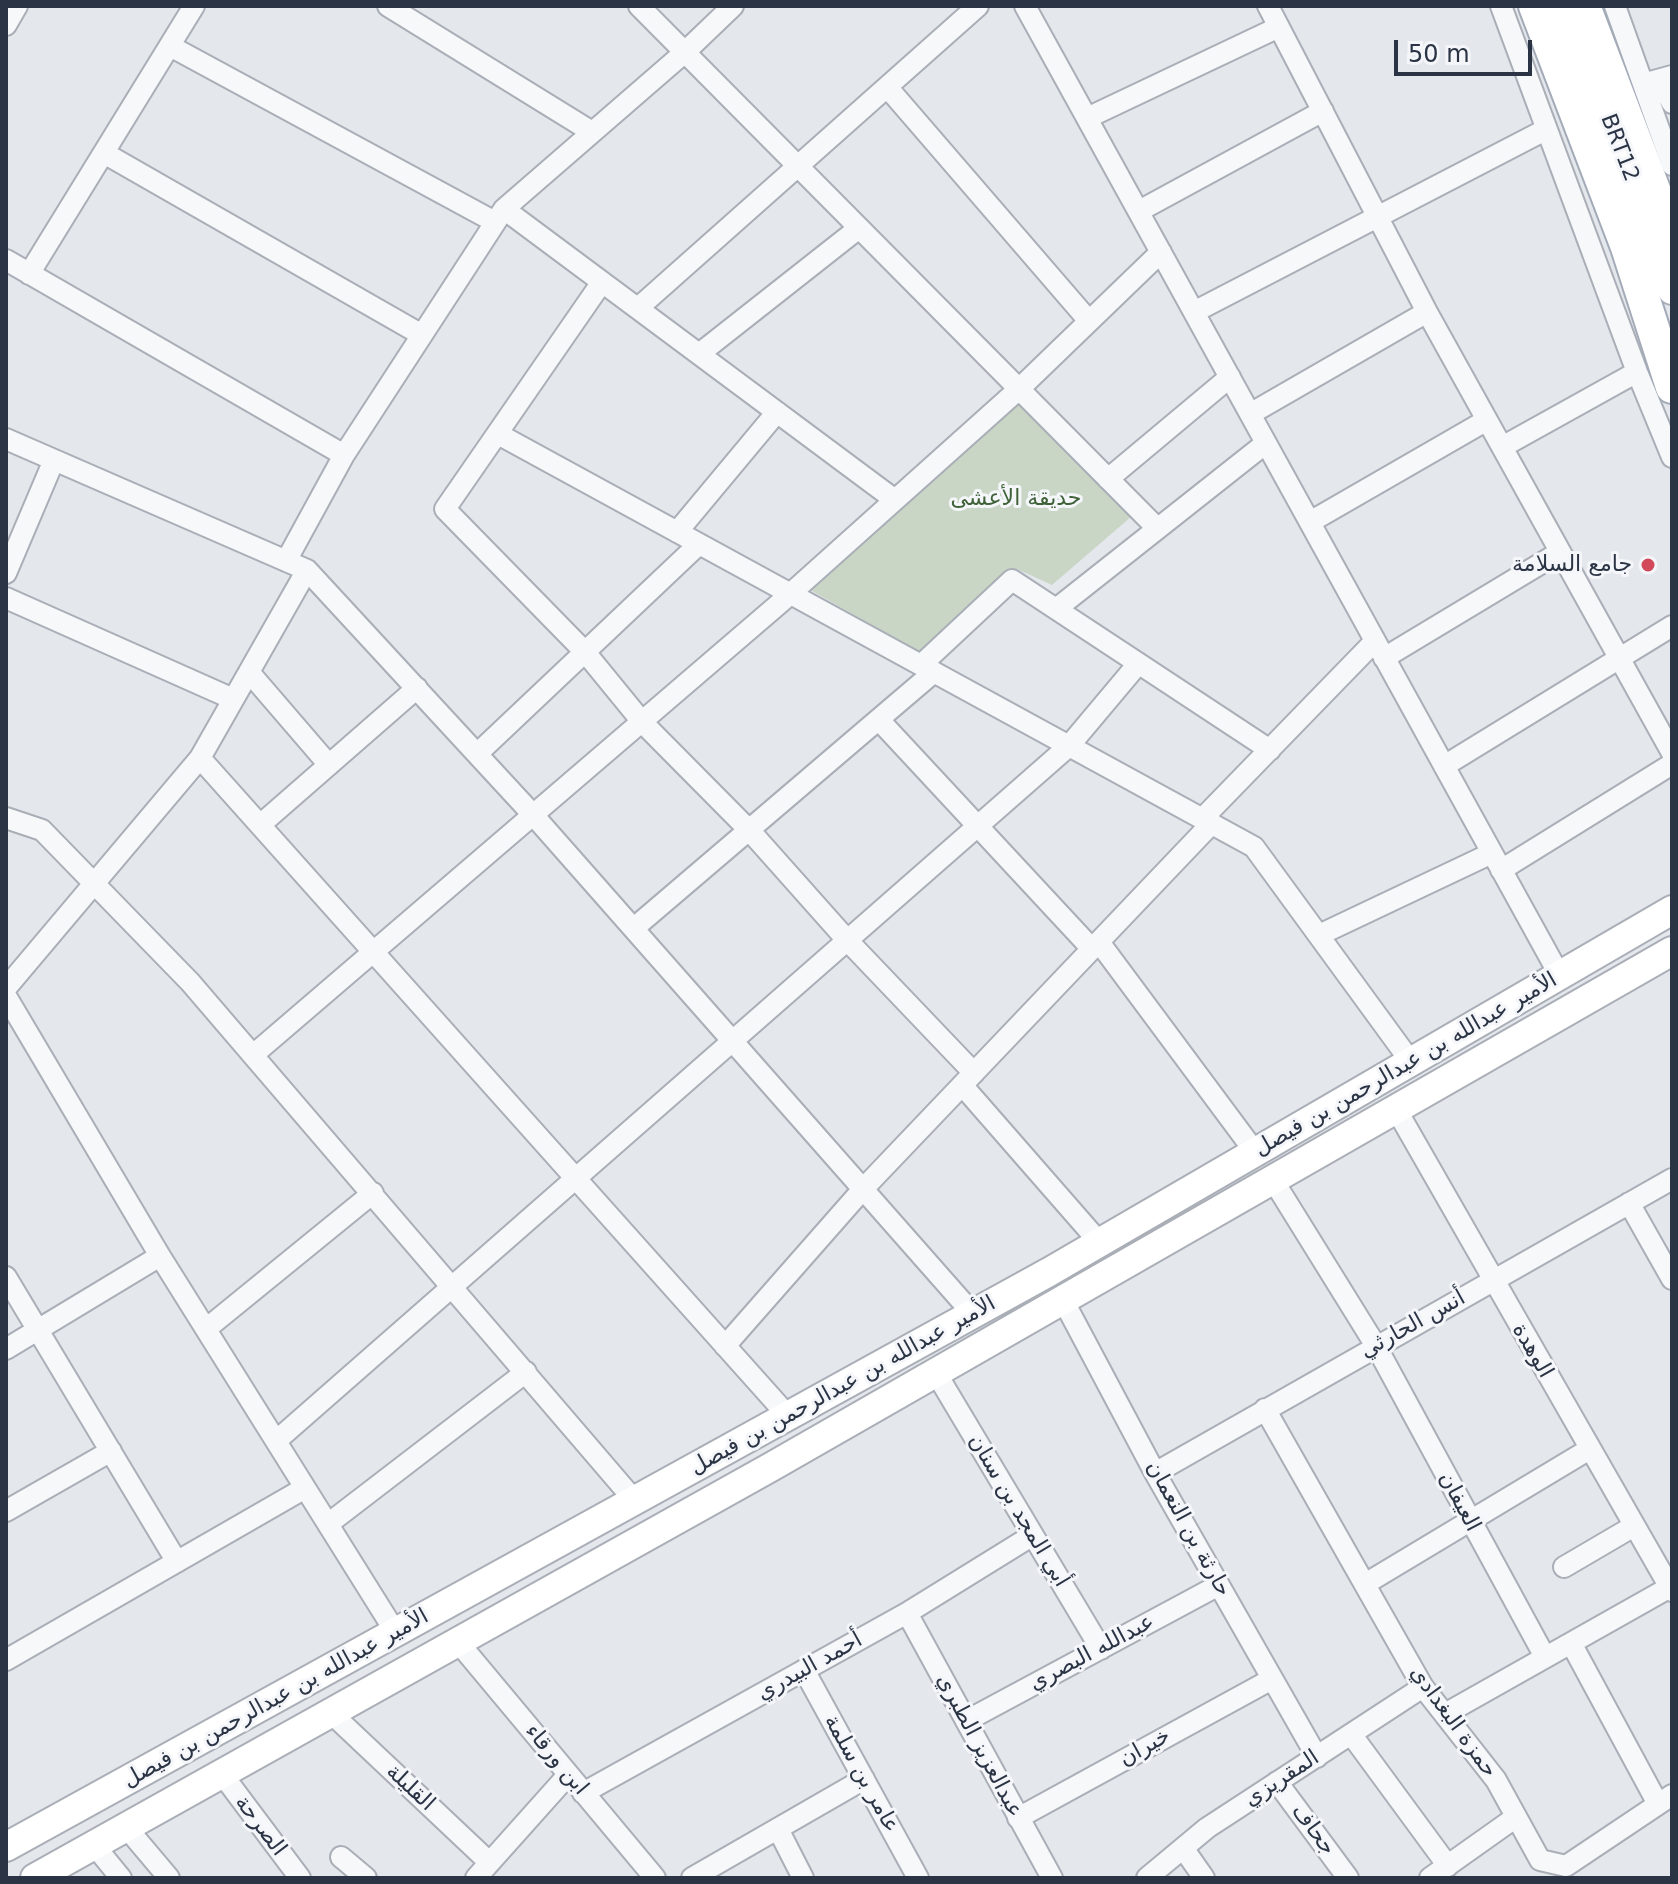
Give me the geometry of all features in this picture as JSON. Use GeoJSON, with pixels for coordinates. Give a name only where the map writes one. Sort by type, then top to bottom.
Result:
{"type":"FeatureCollection","features":[{"type":"Feature","properties":{"kind":"main road"},"geometry":{"type":"LineString","coordinates":[[1535,6],[1627,247],[1672,387]]}},
{"type":"Feature","properties":{"kind":"main road","name":"BRT12"},"geometry":{"type":"LineString","coordinates":[[1565,6],[1672,290]]}},
{"type":"Feature","properties":{"kind":"main road"},"geometry":{"type":"LineString","coordinates":[[1584,6],[1672,237]]}},
{"type":"Feature","properties":{"kind":"main road","name":"الأمير عبدالله بن عبدالرحمن بن فيصل"},"geometry":{"type":"LineString","coordinates":[[6,1847],[1100,1243],[1672,910]]}},
{"type":"Feature","properties":{"kind":"main road","name":"الأمير عبدالله بن عبدالرحمن بن فيصل"},"geometry":{"type":"LineString","coordinates":[[35,1878],[936,1373],[1672,951]]}},
{"type":"Feature","properties":{"kind":"street"},"geometry":{"type":"LineString","coordinates":[[6,25],[17,6]]}},
{"type":"Feature","properties":{"kind":"street"},"geometry":{"type":"LineString","coordinates":[[29,274],[194,6]]}},
{"type":"Feature","properties":{"kind":"street"},"geometry":{"type":"LineString","coordinates":[[388,6],[592,132]]}},
{"type":"Feature","properties":{"kind":"street"},"geometry":{"type":"LineString","coordinates":[[639,6],[1157,528]]}},
{"type":"Feature","properties":{"kind":"street"},"geometry":{"type":"LineString","coordinates":[[286,561],[344,455],[499,215],[733,6]]}},
{"type":"Feature","properties":{"kind":"street"},"geometry":{"type":"LineString","coordinates":[[638,308],[800,168],[978,6]]}},
{"type":"Feature","properties":{"kind":"street"},"geometry":{"type":"LineString","coordinates":[[1025,6],[1560,976]]}},
{"type":"Feature","properties":{"kind":"street"},"geometry":{"type":"LineString","coordinates":[[1268,6],[1427,312],[1672,753]]}},
{"type":"Feature","properties":{"kind":"street"},"geometry":{"type":"LineString","coordinates":[[1501,6],[1545,130],[1672,457]]}},
{"type":"Feature","properties":{"kind":"street"},"geometry":{"type":"LineString","coordinates":[[1615,6],[1672,103]]}},
{"type":"Feature","properties":{"kind":"street"},"geometry":{"type":"LineString","coordinates":[[1087,118],[1279,27]]}},
{"type":"Feature","properties":{"kind":"street"},"geometry":{"type":"LineString","coordinates":[[170,46],[499,215],[602,282],[895,500]]}},
{"type":"Feature","properties":{"kind":"street"},"geometry":{"type":"LineString","coordinates":[[1658,81],[1672,165]]}},
{"type":"Feature","properties":{"kind":"street"},"geometry":{"type":"LineString","coordinates":[[888,88],[1089,321]]}},
{"type":"Feature","properties":{"kind":"street"},"geometry":{"type":"LineString","coordinates":[[1139,211],[1323,111]]}},
{"type":"Feature","properties":{"kind":"street"},"geometry":{"type":"LineString","coordinates":[[1194,312],[1545,130]]}},
{"type":"Feature","properties":{"kind":"street"},"geometry":{"type":"LineString","coordinates":[[104,153],[422,335]]}},
{"type":"Feature","properties":{"kind":"street"},"geometry":{"type":"LineString","coordinates":[[699,354],[859,228]]}},
{"type":"Feature","properties":{"kind":"street"},"geometry":{"type":"LineString","coordinates":[[253,1055],[535,817],[790,594],[1019,389],[1161,252]]}},
{"type":"Feature","properties":{"kind":"street"},"geometry":{"type":"LineString","coordinates":[[6,260],[344,455]]}},
{"type":"Feature","properties":{"kind":"street"},"geometry":{"type":"LineString","coordinates":[[602,282],[445,509],[585,652],[643,723],[750,831],[968,1079],[1100,1243]]}},
{"type":"Feature","properties":{"kind":"street"},"geometry":{"type":"LineString","coordinates":[[1250,414],[1427,312]]}},
{"type":"Feature","properties":{"kind":"street"},"geometry":{"type":"LineString","coordinates":[[1502,447],[1637,372]]}},
{"type":"Feature","properties":{"kind":"street"},"geometry":{"type":"LineString","coordinates":[[1108,479],[1230,377]]}},
{"type":"Feature","properties":{"kind":"street"},"geometry":{"type":"LineString","coordinates":[[677,532],[777,412]]}},
{"type":"Feature","properties":{"kind":"street"},"geometry":{"type":"LineString","coordinates":[[1310,522],[1487,420]]}},
{"type":"Feature","properties":{"kind":"street"},"geometry":{"type":"LineString","coordinates":[[498,434],[1254,847],[1411,1062]]}},
{"type":"Feature","properties":{"kind":"street"},"geometry":{"type":"LineString","coordinates":[[6,439],[307,570],[535,817],[973,1314]]}},
{"type":"Feature","properties":{"kind":"street"},"geometry":{"type":"LineString","coordinates":[[1056,609],[1266,443]]}},
{"type":"Feature","properties":{"kind":"street"},"geometry":{"type":"LineString","coordinates":[[6,573],[54,460]]}},
{"type":"Feature","properties":{"kind":"street"},"geometry":{"type":"LineString","coordinates":[[477,754],[699,544]]}},
{"type":"Feature","properties":{"kind":"street"},"geometry":{"type":"LineString","coordinates":[[725,1346],[863,1189],[1096,946],[1270,750],[1380,649],[1560,552]]}},
{"type":"Feature","properties":{"kind":"street"},"geometry":{"type":"LineString","coordinates":[[6,988],[200,758],[307,570]]}},
{"type":"Feature","properties":{"kind":"street"},"geometry":{"type":"LineString","coordinates":[[634,928],[880,721],[1012,580],[1270,750]]}},
{"type":"Feature","properties":{"kind":"street"},"geometry":{"type":"LineString","coordinates":[[6,598],[233,699]]}},
{"type":"Feature","properties":{"kind":"street"},"geometry":{"type":"LineString","coordinates":[[1444,766],[1672,626]]}},
{"type":"Feature","properties":{"kind":"street"},"geometry":{"type":"LineString","coordinates":[[276,1441],[1069,746],[1137,665]]}},
{"type":"Feature","properties":{"kind":"street"},"geometry":{"type":"LineString","coordinates":[[249,672],[329,765]]}},
{"type":"Feature","properties":{"kind":"street"},"geometry":{"type":"LineString","coordinates":[[260,825],[417,688]]}},
{"type":"Feature","properties":{"kind":"street"},"geometry":{"type":"LineString","coordinates":[[880,721],[977,826],[1096,946],[1255,1152]]}},
{"type":"Feature","properties":{"kind":"street"},"geometry":{"type":"LineString","coordinates":[[200,758],[788,1416]]}},
{"type":"Feature","properties":{"kind":"street"},"geometry":{"type":"LineString","coordinates":[[1319,935],[1497,862],[1672,764]]}},
{"type":"Feature","properties":{"kind":"street"},"geometry":{"type":"LineString","coordinates":[[6,818],[42,830],[190,982],[635,1501]]}},
{"type":"Feature","properties":{"kind":"street"},"geometry":{"type":"LineString","coordinates":[[6,996],[160,1256],[396,1633]]}},
{"type":"Feature","properties":{"kind":"street","name":"الوهدة"},"geometry":{"type":"LineString","coordinates":[[1396,1109],[1588,1450],[1671,1588]]}},
{"type":"Feature","properties":{"kind":"street","name":"أنس الحارثي"},"geometry":{"type":"LineString","coordinates":[[1155,1473],[1672,1179]]}},
{"type":"Feature","properties":{"kind":"street","name":"العيفان"},"geometry":{"type":"LineString","coordinates":[[1273,1180],[1376,1346],[1545,1657]]}},
{"type":"Feature","properties":{"kind":"street"},"geometry":{"type":"LineString","coordinates":[[206,1329],[373,1193]]}},
{"type":"Feature","properties":{"kind":"street"},"geometry":{"type":"LineString","coordinates":[[1629,1203],[1672,1279]]}},
{"type":"Feature","properties":{"kind":"street"},"geometry":{"type":"LineString","coordinates":[[6,1349],[160,1256]]}},
{"type":"Feature","properties":{"kind":"street"},"geometry":{"type":"LineString","coordinates":[[6,1277],[177,1562]]}},
{"type":"Feature","properties":{"kind":"street","name":"حارثة بن النعمان"},"geometry":{"type":"LineString","coordinates":[[1063,1300],[1155,1473],[1317,1757]]}},
{"type":"Feature","properties":{"kind":"street"},"geometry":{"type":"LineString","coordinates":[[328,1524],[526,1372]]}},
{"type":"Feature","properties":{"kind":"street","name":"أبي المجد بن سنان"},"geometry":{"type":"LineString","coordinates":[[936,1373],[1101,1649]]}},
{"type":"Feature","properties":{"kind":"street","name":"حمزة البغدادي"},"geometry":{"type":"LineString","coordinates":[[1265,1409],[1423,1687],[1496,1780],[1540,1860],[1566,1866],[1665,1800]]}},
{"type":"Feature","properties":{"kind":"street"},"geometry":{"type":"LineString","coordinates":[[1365,1584],[1588,1450]]}},
{"type":"Feature","properties":{"kind":"street"},"geometry":{"type":"LineString","coordinates":[[6,1511],[111,1451]]}},
{"type":"Feature","properties":{"kind":"street"},"geometry":{"type":"LineString","coordinates":[[6,1660],[305,1488]]}},
{"type":"Feature","properties":{"kind":"street"},"geometry":{"type":"LineString","coordinates":[[1564,1567],[1634,1526]]}},
{"type":"Feature","properties":{"kind":"street","name":"أحمد البيدري"},"geometry":{"type":"LineString","coordinates":[[583,1793],[907,1613],[1033,1535]]}},
{"type":"Feature","properties":{"kind":"street","name":"عبدالله البصري"},"geometry":{"type":"LineString","coordinates":[[966,1721],[1219,1585]]}},
{"type":"Feature","properties":{"kind":"street"},"geometry":{"type":"LineString","coordinates":[[1445,1714],[1671,1588]]}},
{"type":"Feature","properties":{"kind":"street","name":"عبدالعزيز الطبري"},"geometry":{"type":"LineString","coordinates":[[907,1613],[1052,1878]]}},
{"type":"Feature","properties":{"kind":"street","name":"ابن ورقاء"},"geometry":{"type":"LineString","coordinates":[[458,1642],[655,1878]]}},
{"type":"Feature","properties":{"kind":"street"},"geometry":{"type":"LineString","coordinates":[[1571,1643],[1665,1800]]}},
{"type":"Feature","properties":{"kind":"street","name":"عامر بن سلمة"},"geometry":{"type":"LineString","coordinates":[[804,1670],[918,1878]]}},
{"type":"Feature","properties":{"kind":"street","name":"خيران"},"geometry":{"type":"LineString","coordinates":[[1018,1818],[1272,1679]]}},
{"type":"Feature","properties":{"kind":"street","name":"المقريزي"},"geometry":{"type":"LineString","coordinates":[[1147,1878],[1183,1848],[1277,1782],[1423,1687]]}},
{"type":"Feature","properties":{"kind":"street","name":"القليلة"},"geometry":{"type":"LineString","coordinates":[[331,1713],[482,1870]]}},
{"type":"Feature","properties":{"kind":"street"},"geometry":{"type":"LineString","coordinates":[[1351,1734],[1448,1866]]}},
{"type":"Feature","properties":{"kind":"street","name":"الصرحة"},"geometry":{"type":"LineString","coordinates":[[222,1774],[300,1878]]}},
{"type":"Feature","properties":{"kind":"street"},"geometry":{"type":"LineString","coordinates":[[482,1870],[568,1775]]}},
{"type":"Feature","properties":{"kind":"street"},"geometry":{"type":"LineString","coordinates":[[692,1878],[864,1779]]}},
{"type":"Feature","properties":{"kind":"street","name":"جحاف"},"geometry":{"type":"LineString","coordinates":[[1277,1782],[1348,1878]]}},
{"type":"Feature","properties":{"kind":"street"},"geometry":{"type":"LineString","coordinates":[[1430,1878],[1516,1817]]}},
{"type":"Feature","properties":{"kind":"street"},"geometry":{"type":"LineString","coordinates":[[126,1827],[169,1878]]}},
{"type":"Feature","properties":{"kind":"street"},"geometry":{"type":"LineString","coordinates":[[778,1829],[803,1878]]}},
{"type":"Feature","properties":{"kind":"street"},"geometry":{"type":"LineString","coordinates":[[94,1845],[121,1878]]}},
{"type":"Feature","properties":{"kind":"street"},"geometry":{"type":"LineString","coordinates":[[1183,1848],[1204,1878]]}},
{"type":"Feature","properties":{"kind":"street"},"geometry":{"type":"LineString","coordinates":[[341,1857],[366,1878]]}},
{"type":"Feature","properties":{"kind":"green space","name":"حديقة الأعشى"},"geometry":{"type":"Polygon","coordinates":[[[1018,404],[1132,516],[1052,585],[1017,569],[929,658],[807,588],[1018,404]]]}},
{"type":"Feature","properties":{"kind":"place","name":"جامع السلامة"},"geometry":{"type":"Point","coordinates":[1648,565]}}]}
